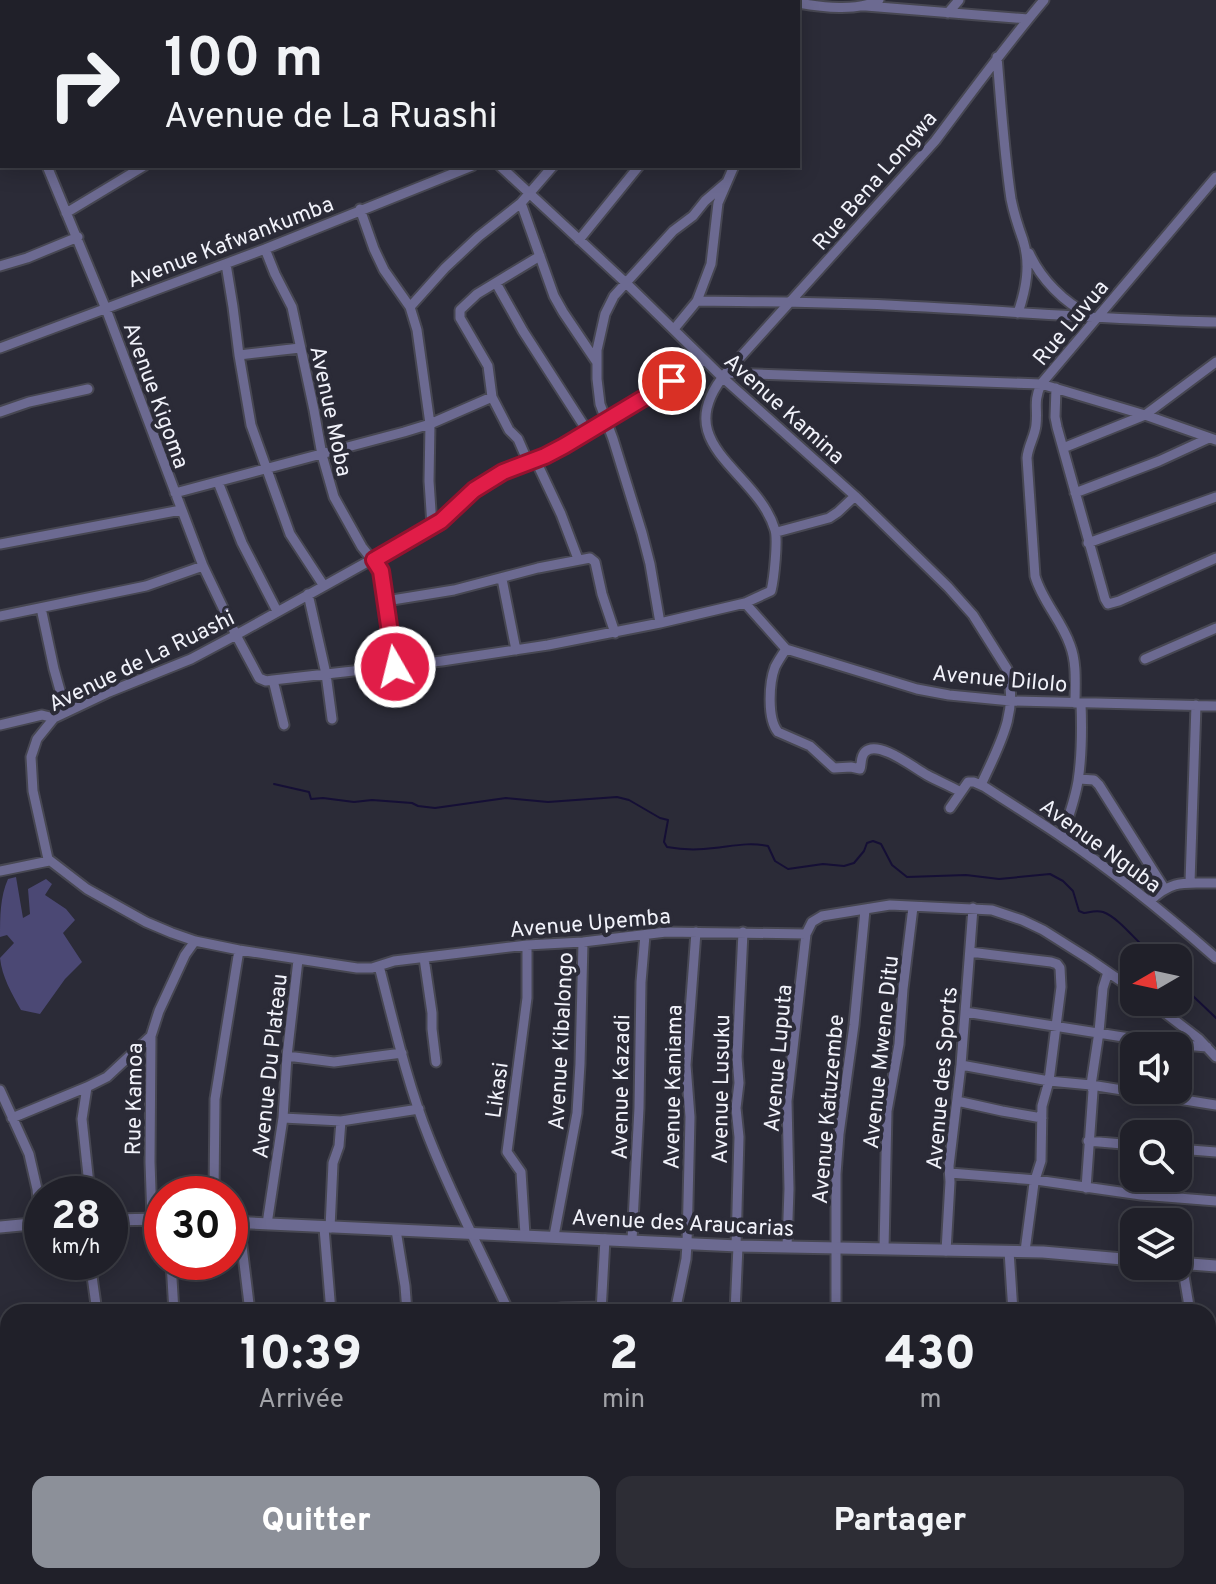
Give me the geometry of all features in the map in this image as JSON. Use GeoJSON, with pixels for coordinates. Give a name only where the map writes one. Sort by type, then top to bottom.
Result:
{"type":"FeatureCollection","features":[{"type":"Feature","properties":{"kind":"street"},"geometry":{"type":"LineString","coordinates":[[948,13],[959,0]]}},
{"type":"Feature","properties":{"kind":"street","name":"Rue Bena Longwa"},"geometry":{"type":"LineString","coordinates":[[777,532],[753,492],[718,452],[708,432],[706,410],[709,396],[840,244],[935,141],[1044,0]]}},
{"type":"Feature","properties":{"kind":"street"},"geometry":{"type":"LineString","coordinates":[[800,3],[822,7],[873,3],[1028,19]]}},
{"type":"Feature","properties":{"kind":"street"},"geometry":{"type":"LineString","coordinates":[[997,57],[1002,128],[1016,224],[1040,272],[1051,285],[1075,306],[1098,318]]}},
{"type":"Feature","properties":{"kind":"street","name":"Avenue Kigoma"},"geometry":{"type":"LineString","coordinates":[[48,168],[78,237],[203,566],[259,678],[273,680]]}},
{"type":"Feature","properties":{"kind":"street"},"geometry":{"type":"LineString","coordinates":[[66,213],[141,168]]}},
{"type":"Feature","properties":{"kind":"street","name":"Avenue Kafwankumba"},"geometry":{"type":"LineString","coordinates":[[0,348],[265,249],[467,168]]}},
{"type":"Feature","properties":{"kind":"street","name":"Avenue Kamina"},"geometry":{"type":"LineString","coordinates":[[502,168],[705,360],[855,496],[948,587],[973,615],[1007,669],[1011,701]]}},
{"type":"Feature","properties":{"kind":"street"},"geometry":{"type":"LineString","coordinates":[[410,307],[478,237],[521,203],[551,168]]}},
{"type":"Feature","properties":{"kind":"street"},"geometry":{"type":"LineString","coordinates":[[579,240],[637,168]]}},
{"type":"Feature","properties":{"kind":"street"},"geometry":{"type":"LineString","coordinates":[[674,329],[697,301],[711,264],[716,214],[733,168]]}},
{"type":"Feature","properties":{"kind":"street","name":"Rue Luvua"},"geometry":{"type":"LineString","coordinates":[[1062,837],[1079,779],[1078,703],[1070,646],[1035,576],[1027,453],[1036,427],[1035,399],[1041,384],[1216,177]]}},
{"type":"Feature","properties":{"kind":"street"},"geometry":{"type":"LineString","coordinates":[[660,623],[646,547],[600,404],[596,361],[608,305],[673,231],[726,183]]}},
{"type":"Feature","properties":{"kind":"street"},"geometry":{"type":"LineString","coordinates":[[521,203],[559,304],[596,361]]}},
{"type":"Feature","properties":{"kind":"street"},"geometry":{"type":"LineString","coordinates":[[360,209],[384,270],[410,307],[421,353],[430,424],[432,526]]}},
{"type":"Feature","properties":{"kind":"street"},"geometry":{"type":"LineString","coordinates":[[0,266],[78,237]]}},
{"type":"Feature","properties":{"kind":"street"},"geometry":{"type":"LineString","coordinates":[[1018,313],[1027,283],[1024,243]]}},
{"type":"Feature","properties":{"kind":"street","name":"Avenue Moba"},"geometry":{"type":"LineString","coordinates":[[265,249],[292,307],[322,455],[334,497],[362,547],[381,571],[395,667]]}},
{"type":"Feature","properties":{"kind":"street"},"geometry":{"type":"LineString","coordinates":[[540,256],[465,303],[460,310],[460,318],[488,366],[492,397],[561,514],[578,559]]}},
{"type":"Feature","properties":{"kind":"street"},"geometry":{"type":"LineString","coordinates":[[226,264],[251,425],[290,534],[324,586]]}},
{"type":"Feature","properties":{"kind":"street"},"geometry":{"type":"LineString","coordinates":[[496,283],[588,432]]}},
{"type":"Feature","properties":{"kind":"street"},"geometry":{"type":"LineString","coordinates":[[697,301],[902,306],[1216,322]]}},
{"type":"Feature","properties":{"kind":"street"},"geometry":{"type":"LineString","coordinates":[[239,355],[300,348]]}},
{"type":"Feature","properties":{"kind":"street","name":"Avenue de La Ruashi"},"geometry":{"type":"LineString","coordinates":[[49,861],[33,791],[31,757],[37,739],[54,718],[191,659],[374,560],[448,515],[482,484],[555,451],[705,360]]}},
{"type":"Feature","properties":{"kind":"street"},"geometry":{"type":"LineString","coordinates":[[1063,448],[1145,415],[1216,362]]}},
{"type":"Feature","properties":{"kind":"street"},"geometry":{"type":"LineString","coordinates":[[724,375],[1041,384],[1212,439]]}},
{"type":"Feature","properties":{"kind":"street"},"geometry":{"type":"LineString","coordinates":[[1056,388],[1055,417],[1088,543],[1108,604],[1216,558]]}},
{"type":"Feature","properties":{"kind":"street"},"geometry":{"type":"LineString","coordinates":[[0,412],[88,389]]}},
{"type":"Feature","properties":{"kind":"street"},"geometry":{"type":"LineString","coordinates":[[175,493],[430,424],[492,397]]}},
{"type":"Feature","properties":{"kind":"street"},"geometry":{"type":"LineString","coordinates":[[1075,493],[1212,439]]}},
{"type":"Feature","properties":{"kind":"street"},"geometry":{"type":"LineString","coordinates":[[218,482],[242,543],[277,611]]}},
{"type":"Feature","properties":{"kind":"street"},"geometry":{"type":"LineString","coordinates":[[284,725],[273,680],[516,650],[615,633],[745,603],[771,591],[777,532],[829,518],[855,496]]}},
{"type":"Feature","properties":{"kind":"street"},"geometry":{"type":"LineString","coordinates":[[1088,543],[1216,497]]}},
{"type":"Feature","properties":{"kind":"street"},"geometry":{"type":"LineString","coordinates":[[0,544],[181,510]]}},
{"type":"Feature","properties":{"kind":"street"},"geometry":{"type":"LineString","coordinates":[[386,601],[454,590],[590,558],[594,560],[615,633]]}},
{"type":"Feature","properties":{"kind":"street"},"geometry":{"type":"LineString","coordinates":[[0,616],[146,586],[203,566]]}},
{"type":"Feature","properties":{"kind":"street"},"geometry":{"type":"LineString","coordinates":[[502,579],[516,650]]}},
{"type":"Feature","properties":{"kind":"street"},"geometry":{"type":"LineString","coordinates":[[308,594],[326,674],[332,719]]}},
{"type":"Feature","properties":{"kind":"street"},"geometry":{"type":"LineString","coordinates":[[745,603],[786,649],[775,666],[772,682],[771,719],[778,732],[810,746],[834,768],[860,769],[864,753],[872,748],[878,749],[891,753],[961,792]]}},
{"type":"Feature","properties":{"kind":"street"},"geometry":{"type":"LineString","coordinates":[[41,608],[66,712]]}},
{"type":"Feature","properties":{"kind":"street"},"geometry":{"type":"LineString","coordinates":[[1145,659],[1216,628]]}},
{"type":"Feature","properties":{"kind":"street","name":"Avenue Dilolo"},"geometry":{"type":"LineString","coordinates":[[786,649],[931,692],[1011,701],[1216,706]]}},
{"type":"Feature","properties":{"kind":"street"},"geometry":{"type":"LineString","coordinates":[[950,808],[970,781],[981,785],[1009,721],[1011,701]]}},
{"type":"Feature","properties":{"kind":"street"},"geometry":{"type":"LineString","coordinates":[[1190,882],[1196,705]]}},
{"type":"Feature","properties":{"kind":"street"},"geometry":{"type":"LineString","coordinates":[[0,725],[42,715],[54,718]]}},
{"type":"Feature","properties":{"kind":"street"},"geometry":{"type":"LineString","coordinates":[[1079,779],[1094,780],[1099,785],[1164,888]]}},
{"type":"Feature","properties":{"kind":"street","name":"Avenue Nguba"},"geometry":{"type":"LineString","coordinates":[[981,785],[1062,837],[1150,901],[1216,958]]}},
{"type":"Feature","properties":{"kind":"street"},"geometry":{"type":"LineString","coordinates":[[0,871],[49,861],[87,889],[146,922],[195,941],[298,960],[366,969],[379,966],[419,1109],[448,1184],[505,1304]]}},
{"type":"Feature","properties":{"kind":"street"},"geometry":{"type":"LineString","coordinates":[[1150,901],[1164,888],[1190,882],[1216,883]]}},
{"type":"Feature","properties":{"kind":"street"},"geometry":{"type":"LineString","coordinates":[[865,910],[890,905],[992,910],[1043,930],[1120,980]]}},
{"type":"Feature","properties":{"kind":"street","name":"Avenue Mwene Ditu"},"geometry":{"type":"LineString","coordinates":[[884,1249],[888,1106],[899,1044],[913,907]]}},
{"type":"Feature","properties":{"kind":"street","name":"Avenue des Sports"},"geometry":{"type":"LineString","coordinates":[[946,1251],[949,1166],[961,1065],[973,908]]}},
{"type":"Feature","properties":{"kind":"street","name":"Avenue Luputa"},"geometry":{"type":"LineString","coordinates":[[787,1247],[787,1101],[806,934],[812,922],[822,916],[865,910]]}},
{"type":"Feature","properties":{"kind":"street","name":"Avenue Katuzembe"},"geometry":{"type":"LineString","coordinates":[[836,1304],[835,1188],[865,910]]}},
{"type":"Feature","properties":{"kind":"street","name":"Avenue Upemba"},"geometry":{"type":"LineString","coordinates":[[379,966],[394,961],[527,945],[645,935],[696,932],[806,934]]}},
{"type":"Feature","properties":{"kind":"street","name":"Avenue Kaniama"},"geometry":{"type":"LineString","coordinates":[[677,1304],[687,1244],[690,1117],[686,1065],[696,932]]}},
{"type":"Feature","properties":{"kind":"street","name":"Avenue Lusuku"},"geometry":{"type":"LineString","coordinates":[[735,1304],[739,1137],[737,1048],[743,932]]}},
{"type":"Feature","properties":{"kind":"street","name":"Avenue Kazadi"},"geometry":{"type":"LineString","coordinates":[[632,1240],[645,935]]}},
{"type":"Feature","properties":{"kind":"street","name":"Rue Kamoa"},"geometry":{"type":"LineString","coordinates":[[152,1176],[151,1036],[178,969],[195,941]]}},
{"type":"Feature","properties":{"kind":"street","name":"Avenue Kibalongo"},"geometry":{"type":"LineString","coordinates":[[554,1236],[578,1103],[583,942]]}},
{"type":"Feature","properties":{"kind":"street","name":"Likasi"},"geometry":{"type":"LineString","coordinates":[[525,1235],[521,1169],[507,1152],[527,998],[527,945]]}},
{"type":"Feature","properties":{"kind":"street"},"geometry":{"type":"LineString","coordinates":[[214,1176],[215,1099],[239,950]]}},
{"type":"Feature","properties":{"kind":"street"},"geometry":{"type":"LineString","coordinates":[[970,952],[1059,965],[1061,987],[1049,1081],[1042,1106],[1041,1161],[1025,1251]]}},
{"type":"Feature","properties":{"kind":"street"},"geometry":{"type":"LineString","coordinates":[[424,958],[436,1062]]}},
{"type":"Feature","properties":{"kind":"street","name":"Avenue Du Plateau"},"geometry":{"type":"LineString","coordinates":[[267,1224],[283,1118],[298,960]]}},
{"type":"Feature","properties":{"kind":"street"},"geometry":{"type":"LineString","coordinates":[[1086,1188],[1091,1085],[1103,988],[1108,972]]}},
{"type":"Feature","properties":{"kind":"street"},"geometry":{"type":"LineString","coordinates":[[965,1012],[1161,1043],[1207,1047]]}},
{"type":"Feature","properties":{"kind":"street"},"geometry":{"type":"LineString","coordinates":[[1168,1016],[1216,1057]]}},
{"type":"Feature","properties":{"kind":"street"},"geometry":{"type":"LineString","coordinates":[[12,1118],[87,1087],[113,1072],[151,1036]]}},
{"type":"Feature","properties":{"kind":"street"},"geometry":{"type":"LineString","coordinates":[[287,1056],[334,1062],[402,1053]]}},
{"type":"Feature","properties":{"kind":"street"},"geometry":{"type":"LineString","coordinates":[[961,1065],[1216,1105]]}},
{"type":"Feature","properties":{"kind":"street"},"geometry":{"type":"LineString","coordinates":[[87,1087],[82,1119],[88,1176]]}},
{"type":"Feature","properties":{"kind":"street"},"geometry":{"type":"LineString","coordinates":[[0,1090],[29,1154],[34,1176]]}},
{"type":"Feature","properties":{"kind":"street"},"geometry":{"type":"LineString","coordinates":[[957,1101],[1042,1118]]}},
{"type":"Feature","properties":{"kind":"street"},"geometry":{"type":"LineString","coordinates":[[283,1118],[341,1121],[419,1109]]}},
{"type":"Feature","properties":{"kind":"street"},"geometry":{"type":"LineString","coordinates":[[331,1304],[327,1228],[333,1163],[339,1146],[341,1121]]}},
{"type":"Feature","properties":{"kind":"street"},"geometry":{"type":"LineString","coordinates":[[1088,1141],[1120,1144]]}},
{"type":"Feature","properties":{"kind":"street"},"geometry":{"type":"LineString","coordinates":[[1192,1150],[1216,1152]]}},
{"type":"Feature","properties":{"kind":"street"},"geometry":{"type":"LineString","coordinates":[[950,1173],[1216,1201]]}},
{"type":"Feature","properties":{"kind":"street","name":"Avenue des Araucarias"},"geometry":{"type":"LineString","coordinates":[[248,1223],[737,1246],[1025,1251],[1120,1259]]}},
{"type":"Feature","properties":{"kind":"street"},"geometry":{"type":"LineString","coordinates":[[0,1227],[24,1225]]}},
{"type":"Feature","properties":{"kind":"street"},"geometry":{"type":"LineString","coordinates":[[396,1230],[406,1304]]}},
{"type":"Feature","properties":{"kind":"street"},"geometry":{"type":"LineString","coordinates":[[601,1304],[605,1239]]}},
{"type":"Feature","properties":{"kind":"street"},"geometry":{"type":"LineString","coordinates":[[1009,1251],[1012,1304]]}},
{"type":"Feature","properties":{"kind":"street"},"geometry":{"type":"LineString","coordinates":[[1192,1265],[1216,1266]]}},
{"type":"Feature","properties":{"kind":"street"},"geometry":{"type":"LineString","coordinates":[[93,1280],[96,1304]]}},
{"type":"Feature","properties":{"kind":"street"},"geometry":{"type":"LineString","coordinates":[[172,1280],[174,1304]]}},
{"type":"Feature","properties":{"kind":"street"},"geometry":{"type":"LineString","coordinates":[[245,1280],[249,1304]]}},
{"type":"Feature","properties":{"kind":"street"},"geometry":{"type":"LineString","coordinates":[[1183,1280],[1188,1304]]}},
{"type":"Feature","properties":{"kind":"shaded area"},"geometry":{"type":"Polygon","coordinates":[[[16,877],[23,918],[30,914],[28,889],[46,879],[52,884],[45,895],[66,909],[75,920],[63,933],[82,962],[65,979],[40,1014],[21,1010],[1,965],[0,958],[14,943],[7,935],[0,937],[2,900],[8,879],[16,877]]]}},
{"type":"Feature","properties":{"kind":"waterway"},"geometry":{"type":"LineString","coordinates":[[274,784],[309,792],[311,799],[372,800],[435,808],[506,798],[548,802],[617,797],[668,820],[664,842],[667,847],[768,846],[775,861],[788,869],[854,863],[867,843],[873,841],[881,844],[892,865],[907,877],[966,875],[999,879],[1050,874],[1073,891],[1079,911],[1100,911],[1110,916],[1141,944]]}},
{"type":"Feature","properties":{"kind":"waterway"},"geometry":{"type":"LineString","coordinates":[[1192,994],[1216,1018]]}},
{"type":"Feature","properties":{"kind":"route"},"geometry":{"type":"LineString","coordinates":[[395,667],[381,571],[374,560],[441,521],[474,490],[503,472],[564,446],[672,381]]}}]}
